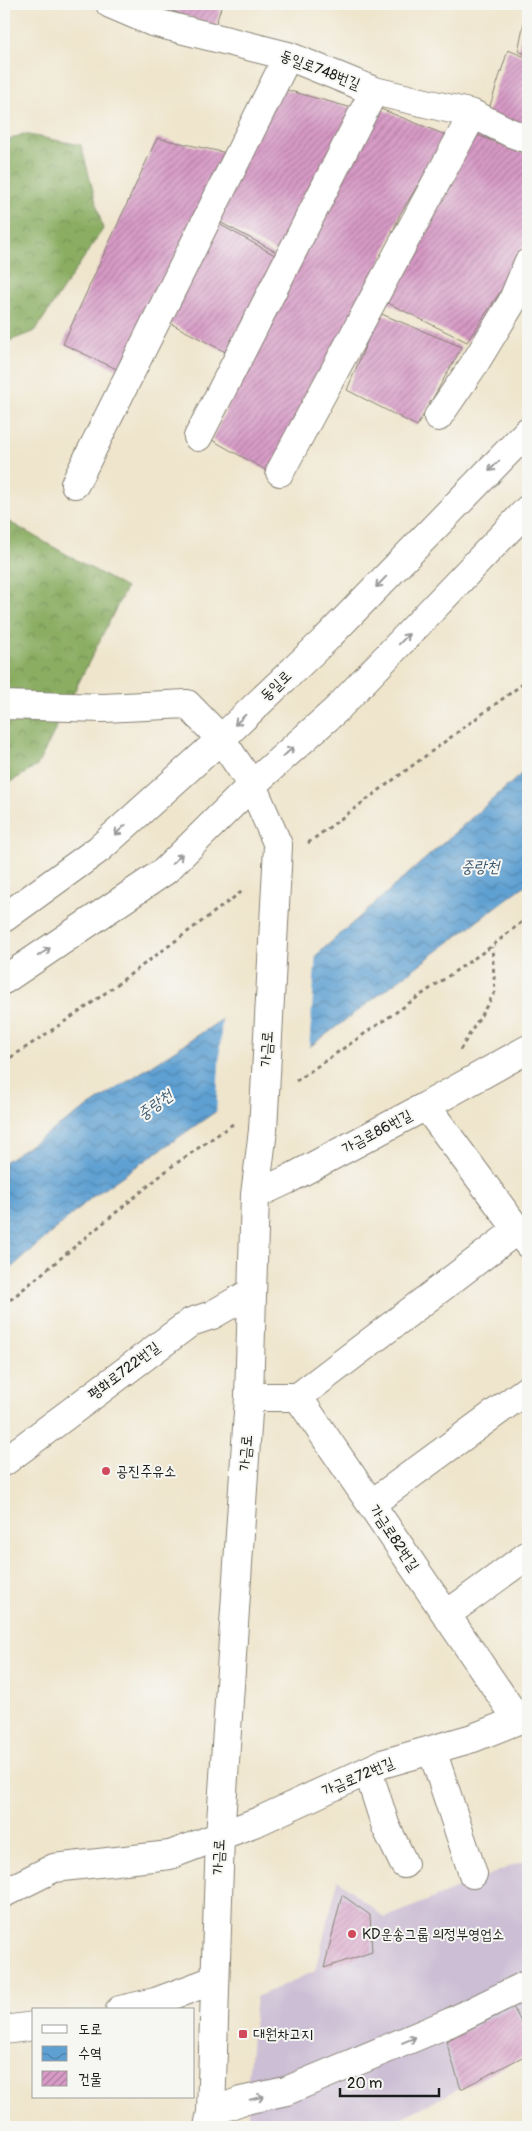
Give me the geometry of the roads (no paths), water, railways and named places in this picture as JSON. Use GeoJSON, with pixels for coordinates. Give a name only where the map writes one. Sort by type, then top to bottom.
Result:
{"type":"FeatureCollection","features":[{"type":"Feature","properties":{"kind":"street","name":"동일로748번길"},"geometry":{"type":"LineString","coordinates":[[110,4],[152,22],[288,56],[374,91],[473,114],[528,139]]}},
{"type":"Feature","properties":{"kind":"street"},"geometry":{"type":"LineString","coordinates":[[75,484],[288,56]]}},
{"type":"Feature","properties":{"kind":"street"},"geometry":{"type":"LineString","coordinates":[[198,437],[374,91]]}},
{"type":"Feature","properties":{"kind":"street"},"geometry":{"type":"LineString","coordinates":[[280,472],[473,114]]}},
{"type":"Feature","properties":{"kind":"street"},"geometry":{"type":"LineString","coordinates":[[438,417],[475,363],[512,302],[528,263]]}},
{"type":"Feature","properties":{"kind":"street","name":"동일로"},"geometry":{"type":"LineString","coordinates":[[4,918],[99,849],[221,739],[326,639],[528,431]]}},
{"type":"Feature","properties":{"kind":"street"},"geometry":{"type":"LineString","coordinates":[[4,980],[165,871],[252,784],[336,710],[528,509]]}},
{"type":"Feature","properties":{"kind":"street","name":"가금로"},"geometry":{"type":"LineString","coordinates":[[4,705],[103,708],[187,704],[221,739],[252,784],[278,845],[263,1130],[255,1195],[249,1397],[220,1837],[210,2120]]}},
{"type":"Feature","properties":{"kind":"street"},"geometry":{"type":"LineString","coordinates":[[426,1106],[528,1049]]}},
{"type":"Feature","properties":{"kind":"street","name":"가금로86번길"},"geometry":{"type":"LineString","coordinates":[[255,1195],[426,1106],[523,1237]]}},
{"type":"Feature","properties":{"kind":"street"},"geometry":{"type":"LineString","coordinates":[[249,1397],[298,1398],[523,1237]]}},
{"type":"Feature","properties":{"kind":"street","name":"평화로722번길"},"geometry":{"type":"LineString","coordinates":[[4,1462],[191,1322],[212,1315],[252,1292]]}},
{"type":"Feature","properties":{"kind":"street"},"geometry":{"type":"LineString","coordinates":[[371,1504],[528,1389]]}},
{"type":"Feature","properties":{"kind":"street","name":"가금로82번길"},"geometry":{"type":"LineString","coordinates":[[298,1398],[446,1615],[523,1718]]}},
{"type":"Feature","properties":{"kind":"street"},"geometry":{"type":"LineString","coordinates":[[446,1615],[528,1555]]}},
{"type":"Feature","properties":{"kind":"street","name":"가금로72번길"},"geometry":{"type":"LineString","coordinates":[[4,1893],[54,1868],[170,1855],[259,1822],[382,1764],[473,1738],[523,1718]]}},
{"type":"Feature","properties":{"kind":"street"},"geometry":{"type":"LineString","coordinates":[[432,1750],[473,1874]]}},
{"type":"Feature","properties":{"kind":"street"},"geometry":{"type":"LineString","coordinates":[[368,1771],[386,1826],[404,1864]]}},
{"type":"Feature","properties":{"kind":"street"},"geometry":{"type":"LineString","coordinates":[[129,2008],[156,2002],[214,1980]]}},
{"type":"Feature","properties":{"kind":"street"},"geometry":{"type":"LineString","coordinates":[[210,2120],[241,2102],[286,2091],[451,2022],[528,1984]]}},
{"type":"Feature","properties":{"kind":"street"},"geometry":{"type":"LineString","coordinates":[[4,2030],[32,2026]]}},
{"type":"Feature","properties":{"kind":"water","name":"중랑천"},"geometry":{"type":"Polygon","coordinates":[[[528,768],[528,883],[312,1045],[92,1197],[4,1274],[4,1162],[304,966],[528,768]]]}},
{"type":"Feature","properties":{"kind":"place","name":"공진주유소"},"geometry":{"type":"Point","coordinates":[106,1471]}},
{"type":"Feature","properties":{"kind":"place","name":"KD운송그룹 의정부영업소"},"geometry":{"type":"Point","coordinates":[352,1934]}},
{"type":"Feature","properties":{"kind":"place","name":"대원차고지"},"geometry":{"type":"Point","coordinates":[243,2034]}}]}
